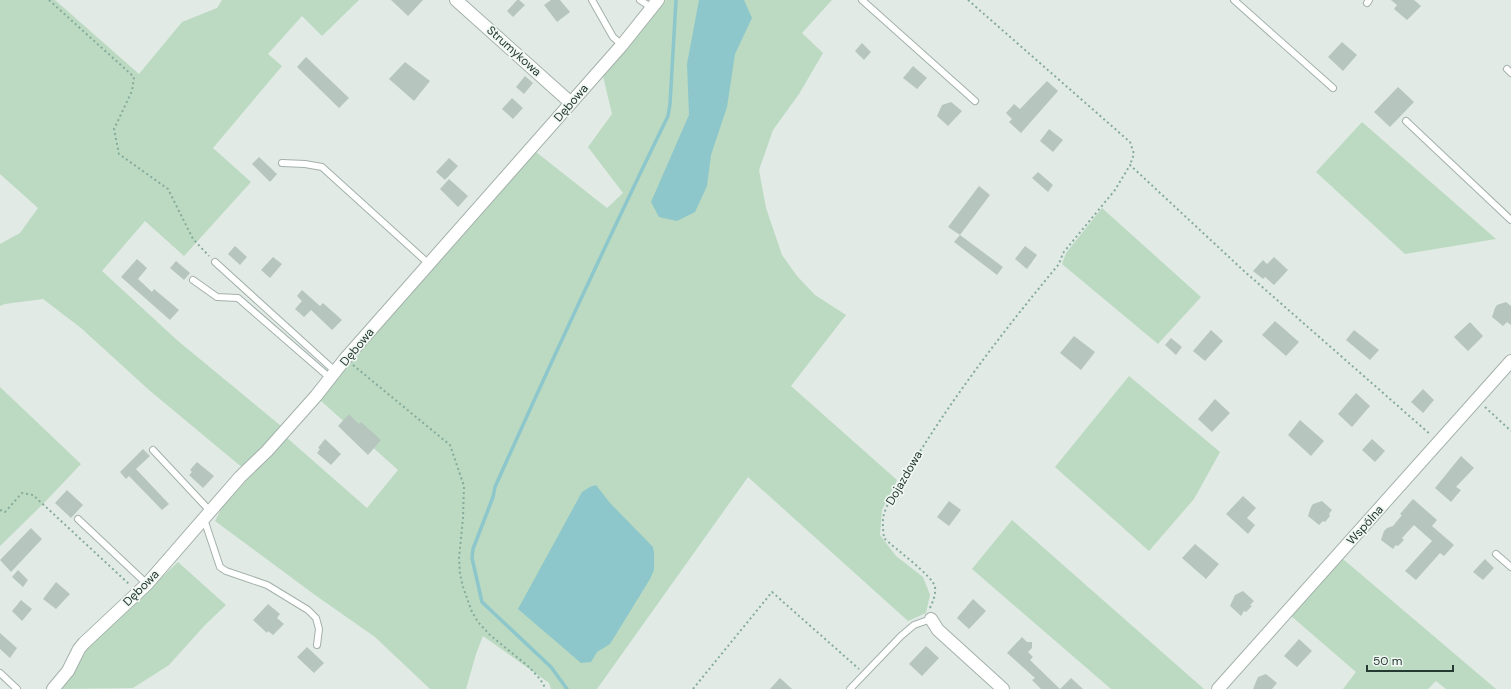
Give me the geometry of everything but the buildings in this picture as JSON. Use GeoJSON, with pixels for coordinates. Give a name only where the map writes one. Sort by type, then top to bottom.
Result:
{"type":"FeatureCollection","features":[{"type":"Feature","properties":{"kind":"street","name":"Strumykowa"},"geometry":{"type":"LineString","coordinates":[[456,0],[571,103]]}},
{"type":"Feature","properties":{"kind":"street","name":"Dębowa"},"geometry":{"type":"LineString","coordinates":[[53,689],[68,671],[79,649],[84,643],[142,588],[208,516],[240,477],[267,450],[333,375],[345,359],[622,45],[655,4]]}},
{"type":"Feature","properties":{"kind":"street","name":"Wspólna"},"geometry":{"type":"LineString","coordinates":[[1218,689],[1511,360]]}},
{"type":"Feature","properties":{"kind":"street"},"geometry":{"type":"LineString","coordinates":[[931,619],[938,630],[1003,689]]}},
{"type":"Feature","properties":{"kind":"lane"},"geometry":{"type":"LineString","coordinates":[[592,0],[613,37],[622,45]]}},
{"type":"Feature","properties":{"kind":"lane"},"geometry":{"type":"LineString","coordinates":[[640,0],[655,4]]}},
{"type":"Feature","properties":{"kind":"lane"},"geometry":{"type":"LineString","coordinates":[[862,0],[975,101]]}},
{"type":"Feature","properties":{"kind":"lane"},"geometry":{"type":"LineString","coordinates":[[1234,0],[1333,88]]}},
{"type":"Feature","properties":{"kind":"lane"},"geometry":{"type":"LineString","coordinates":[[1406,121],[1511,220]]}},
{"type":"Feature","properties":{"kind":"lane"},"geometry":{"type":"LineString","coordinates":[[282,163],[306,164],[322,167],[429,264]]}},
{"type":"Feature","properties":{"kind":"lane"},"geometry":{"type":"LineString","coordinates":[[215,262],[333,375]]}},
{"type":"Feature","properties":{"kind":"lane"},"geometry":{"type":"LineString","coordinates":[[193,280],[216,297],[238,298],[333,375]]}},
{"type":"Feature","properties":{"kind":"lane"},"geometry":{"type":"LineString","coordinates":[[153,450],[208,516],[220,566],[226,571],[267,585],[308,610],[316,618],[319,629],[317,645]]}},
{"type":"Feature","properties":{"kind":"lane"},"geometry":{"type":"LineString","coordinates":[[78,519],[142,588]]}},
{"type":"Feature","properties":{"kind":"lane"},"geometry":{"type":"LineString","coordinates":[[1496,554],[1511,567]]}},
{"type":"Feature","properties":{"kind":"lane"},"geometry":{"type":"LineString","coordinates":[[850,689],[901,636],[914,625],[931,619]]}},
{"type":"Feature","properties":{"kind":"lane"},"geometry":{"type":"LineString","coordinates":[[0,673],[16,689]]}},
{"type":"Feature","properties":{"kind":"path"},"geometry":{"type":"LineString","coordinates":[[49,0],[134,77],[132,91],[114,129],[119,154],[168,189],[193,239],[215,262]]}},
{"type":"Feature","properties":{"kind":"path"},"geometry":{"type":"LineString","coordinates":[[968,0],[1130,142],[1134,154],[1130,165],[1244,270],[1438,442]]}},
{"type":"Feature","properties":{"kind":"path","name":"Dojazdowa"},"geometry":{"type":"LineString","coordinates":[[931,619],[929,614],[935,594],[935,585],[929,577],[884,538],[884,514],[890,500],[944,413],[1032,295],[1059,264],[1063,253],[1115,190],[1130,165]]}},
{"type":"Feature","properties":{"kind":"path"},"geometry":{"type":"LineString","coordinates":[[345,359],[450,445],[464,486],[464,512],[459,558],[460,574],[463,588],[472,612],[478,622],[490,635],[529,667],[546,689]]}},
{"type":"Feature","properties":{"kind":"path"},"geometry":{"type":"LineString","coordinates":[[1476,400],[1511,431]]}},
{"type":"Feature","properties":{"kind":"path"},"geometry":{"type":"LineString","coordinates":[[0,510],[5,512],[22,494],[33,495],[142,588]]}},
{"type":"Feature","properties":{"kind":"path"},"geometry":{"type":"LineString","coordinates":[[693,689],[772,592],[864,674]]}},
{"type":"Feature","properties":{"kind":"green space"},"geometry":{"type":"Polygon","coordinates":[[[0,0],[55,0],[139,74],[182,22],[217,8],[222,0],[359,0],[322,36],[302,16],[268,54],[282,66],[213,148],[251,182],[184,256],[145,221],[102,271],[178,341],[281,426],[244,469],[149,390],[81,328],[43,299],[0,306],[0,244],[20,233],[38,208],[0,174],[0,0]]]}},
{"type":"Feature","properties":{"kind":"green space"},"geometry":{"type":"Polygon","coordinates":[[[666,0],[832,0],[802,33],[823,53],[799,94],[773,130],[759,170],[766,208],[782,255],[797,276],[815,295],[846,315],[791,386],[897,480],[882,510],[880,535],[896,556],[923,577],[930,595],[926,613],[908,621],[748,477],[597,689],[551,689],[549,683],[483,636],[466,689],[430,689],[375,637],[315,595],[215,521],[222,507],[286,437],[367,508],[398,470],[320,400],[400,304],[536,152],[607,208],[623,193],[588,147],[612,114],[603,76],[666,0]]]}},
{"type":"Feature","properties":{"kind":"green space"},"geometry":{"type":"Polygon","coordinates":[[[1362,122],[1496,239],[1405,254],[1316,172],[1362,122]]]}},
{"type":"Feature","properties":{"kind":"green space"},"geometry":{"type":"Polygon","coordinates":[[[1102,208],[1201,297],[1158,344],[1062,264],[1066,253],[1102,208]]]}},
{"type":"Feature","properties":{"kind":"green space"},"geometry":{"type":"Polygon","coordinates":[[[1129,376],[1220,452],[1194,499],[1149,551],[1055,467],[1129,376]]]}},
{"type":"Feature","properties":{"kind":"green space"},"geometry":{"type":"Polygon","coordinates":[[[0,387],[81,464],[0,546],[0,387]]]}},
{"type":"Feature","properties":{"kind":"green space"},"geometry":{"type":"Polygon","coordinates":[[[1012,520],[1204,689],[1111,689],[972,569],[1012,520]]]}},
{"type":"Feature","properties":{"kind":"green space"},"geometry":{"type":"Polygon","coordinates":[[[1343,559],[1496,689],[1446,689],[1436,681],[1428,689],[1343,689],[1356,672],[1290,615],[1343,559]]]}},
{"type":"Feature","properties":{"kind":"green space"},"geometry":{"type":"Polygon","coordinates":[[[178,562],[226,605],[205,625],[169,665],[133,688],[61,689],[70,678],[88,648],[178,562]]]}},
{"type":"Feature","properties":{"kind":"water"},"geometry":{"type":"Polygon","coordinates":[[[699,0],[744,0],[752,18],[735,54],[727,107],[711,155],[707,186],[695,212],[677,221],[659,217],[651,202],[689,115],[687,64],[699,0]]]}},
{"type":"Feature","properties":{"kind":"water"},"geometry":{"type":"Polygon","coordinates":[[[596,485],[610,503],[653,547],[654,570],[610,644],[597,652],[591,662],[581,663],[518,609],[582,492],[596,485]]]}},
{"type":"Feature","properties":{"kind":"waterway"},"geometry":{"type":"LineString","coordinates":[[567,689],[551,667],[482,602],[472,558],[473,549],[493,497],[495,487],[516,440],[668,116],[676,0]]}}]}
